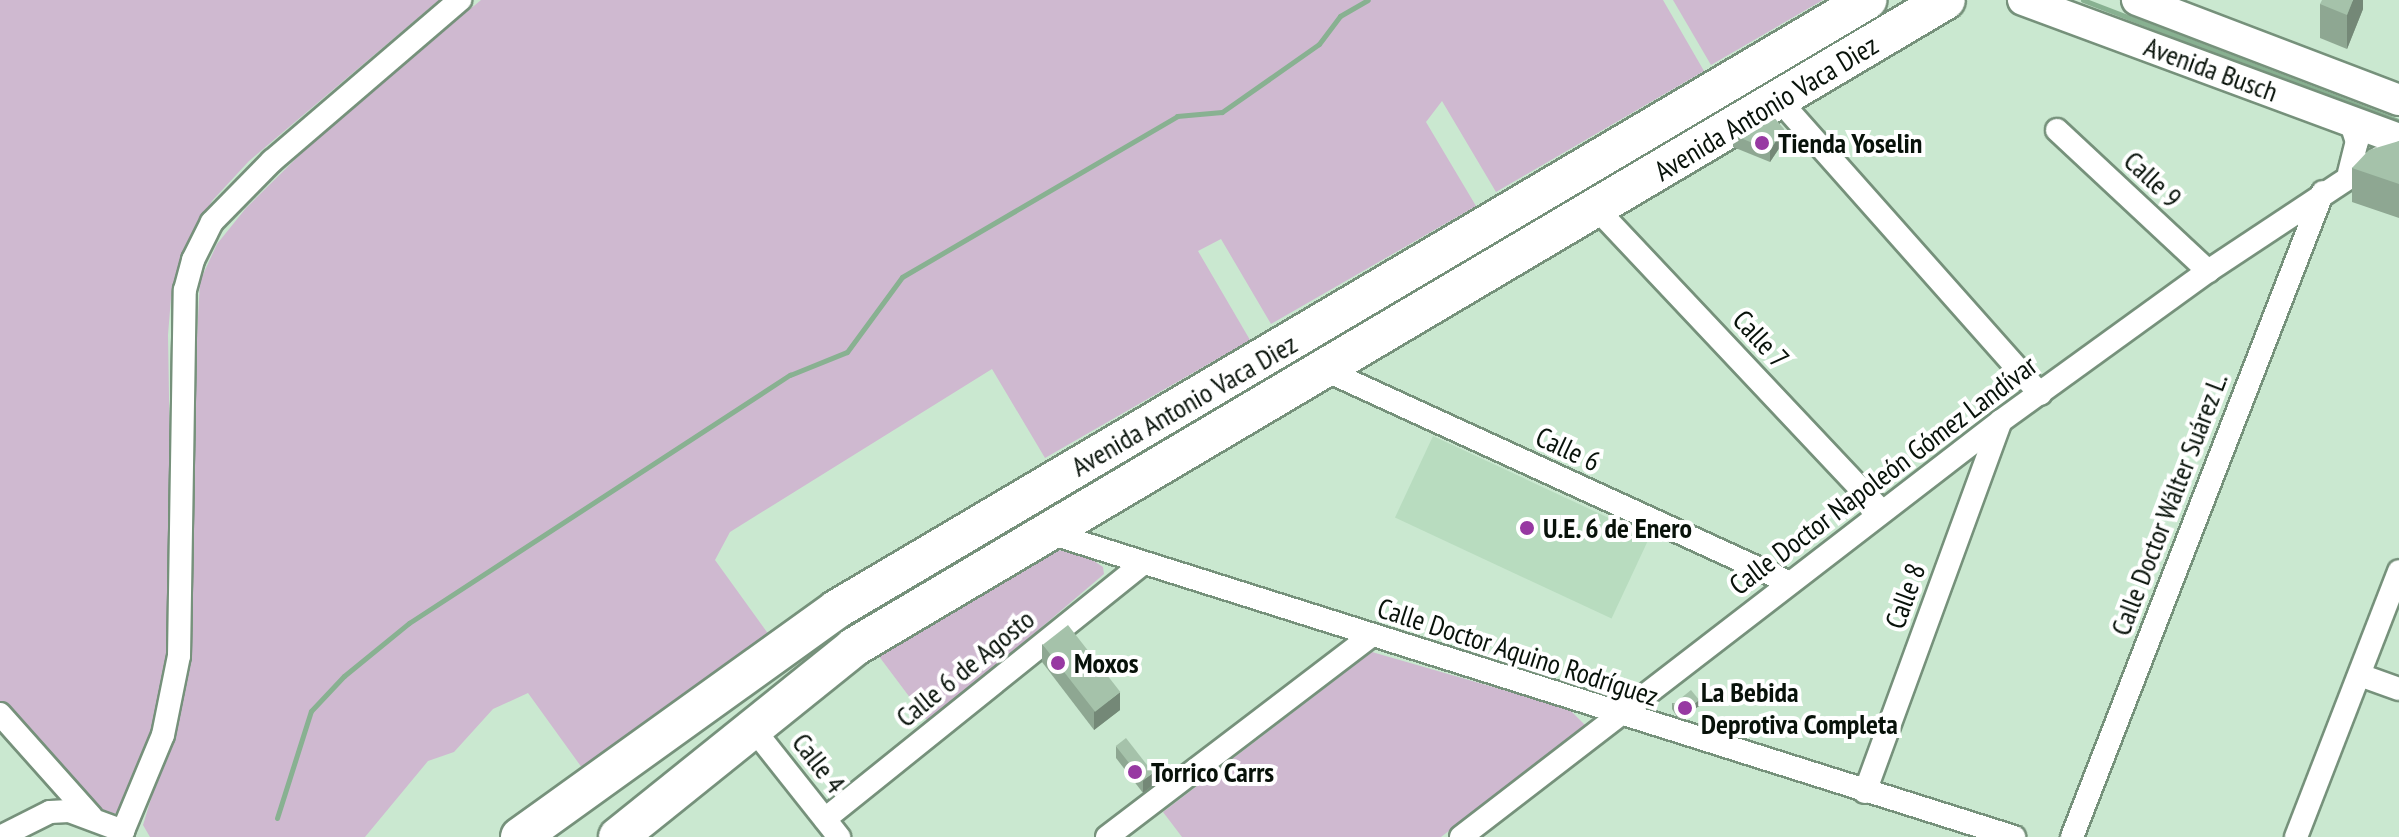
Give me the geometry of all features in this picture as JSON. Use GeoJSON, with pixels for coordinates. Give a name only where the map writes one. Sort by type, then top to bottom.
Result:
{"type":"FeatureCollection","features":[{"type":"Feature","properties":{"kind":"highway","name":"Avenida Antonio Vaca Diez"},"geometry":{"type":"LineString","coordinates":[[520,837],[837,609],[1670,120],[1867,0]]}},
{"type":"Feature","properties":{"kind":"highway","name":"Avenida Antonio Vaca Diez"},"geometry":{"type":"LineString","coordinates":[[618,837],[751,726],[854,647],[1946,0]]}},
{"type":"Feature","properties":{"kind":"highway"},"geometry":{"type":"LineString","coordinates":[[1596,208],[1584,192],[1586,181],[1659,137],[1670,120]]}},
{"type":"Feature","properties":{"kind":"main road","name":"Avenida Busch"},"geometry":{"type":"LineString","coordinates":[[2023,0],[2399,139]]}},
{"type":"Feature","properties":{"kind":"main road","name":"Avenida Busch"},"geometry":{"type":"LineString","coordinates":[[2137,0],[2399,100]]}},
{"type":"Feature","properties":{"kind":"street"},"geometry":{"type":"LineString","coordinates":[[0,837],[50,812],[91,816],[127,834],[163,735],[179,656],[185,290],[193,260],[212,222],[272,161],[460,0]]}},
{"type":"Feature","properties":{"kind":"street"},"geometry":{"type":"LineString","coordinates":[[1780,101],[2040,394]]}},
{"type":"Feature","properties":{"kind":"street"},"geometry":{"type":"LineString","coordinates":[[2349,173],[2357,153],[2350,121]]}},
{"type":"Feature","properties":{"kind":"street","name":"Calle 9"},"geometry":{"type":"LineString","coordinates":[[2057,130],[2208,271]]}},
{"type":"Feature","properties":{"kind":"street","name":"Calle Doctor Napoleón Gómez Landívar"},"geometry":{"type":"LineString","coordinates":[[1461,837],[1788,582],[2001,421],[2349,173],[2399,150]]}},
{"type":"Feature","properties":{"kind":"street","name":"Calle Doctor Wálter Suárez L."},"geometry":{"type":"LineString","coordinates":[[2072,837],[2323,192]]}},
{"type":"Feature","properties":{"kind":"street","name":"Calle 7"},"geometry":{"type":"LineString","coordinates":[[1596,208],[1882,512]]}},
{"type":"Feature","properties":{"kind":"street","name":"Calle 6"},"geometry":{"type":"LineString","coordinates":[[1323,369],[1788,582]]}},
{"type":"Feature","properties":{"kind":"street","name":"Calle 8"},"geometry":{"type":"LineString","coordinates":[[1865,792],[2001,421]]}},
{"type":"Feature","properties":{"kind":"street","name":"Calle Doctor Aquino Rodríguez"},"geometry":{"type":"LineString","coordinates":[[1050,533],[1616,715],[2014,837]]}},
{"type":"Feature","properties":{"kind":"street","name":"Calle 6 de Agosto"},"geometry":{"type":"LineString","coordinates":[[825,819],[1143,563]]}},
{"type":"Feature","properties":{"kind":"street"},"geometry":{"type":"LineString","coordinates":[[2296,837],[2399,571]]}},
{"type":"Feature","properties":{"kind":"street"},"geometry":{"type":"LineString","coordinates":[[1107,837],[1371,636]]}},
{"type":"Feature","properties":{"kind":"street"},"geometry":{"type":"LineString","coordinates":[[2360,675],[2399,689]]}},
{"type":"Feature","properties":{"kind":"street"},"geometry":{"type":"LineString","coordinates":[[0,714],[91,816]]}},
{"type":"Feature","properties":{"kind":"street","name":"Calle 4"},"geometry":{"type":"LineString","coordinates":[[751,726],[839,837]]}},
{"type":"Feature","properties":{"kind":"shaded area"},"geometry":{"type":"Polygon","coordinates":[[[0,0],[439,0],[249,161],[212,201],[188,243],[171,298],[168,335],[173,638],[163,703],[128,805],[108,818],[0,702],[0,0]]]}},
{"type":"Feature","properties":{"kind":"shaded area"},"geometry":{"type":"Polygon","coordinates":[[[481,0],[1663,0],[1704,71],[1496,192],[1442,101],[1426,122],[1476,206],[1271,324],[1221,239],[1198,251],[1250,340],[1045,458],[992,369],[730,532],[715,560],[772,639],[585,772],[528,693],[493,709],[454,752],[428,761],[365,837],[150,837],[143,825],[184,691],[193,623],[190,466],[200,281],[217,244],[246,208],[323,132],[481,0]]]}},
{"type":"Feature","properties":{"kind":"shaded area"},"geometry":{"type":"Polygon","coordinates":[[[1673,0],[1823,0],[1711,65],[1673,0]]]}},
{"type":"Feature","properties":{"kind":"shaded area","name":"U.E. 6 de Enero"},"geometry":{"type":"Polygon","coordinates":[[[1433,436],[1650,537],[1612,619],[1395,518],[1433,436]]]}},
{"type":"Feature","properties":{"kind":"shaded area"},"geometry":{"type":"Polygon","coordinates":[[[1052,549],[1085,555],[1103,567],[1104,574],[929,723],[875,651],[1052,549]]]}},
{"type":"Feature","properties":{"kind":"shaded area"},"geometry":{"type":"Polygon","coordinates":[[[1372,652],[1569,709],[1585,725],[1441,837],[1182,837],[1163,812],[1372,652]]]}},
{"type":"Feature","properties":{"kind":"building"},"geometry":{"type":"Polygon","coordinates":[[[2322,0],[2353,0],[2347,15],[2320,4],[2322,0]]]}},
{"type":"Feature","properties":{"kind":"building"},"geometry":{"type":"Polygon","coordinates":[[[1772,115],[1784,129],[1770,150],[1733,135],[1772,115]]]}},
{"type":"Feature","properties":{"kind":"building"},"geometry":{"type":"Polygon","coordinates":[[[2399,141],[2399,184],[2352,168],[2369,150],[2399,141]]]}},
{"type":"Feature","properties":{"kind":"building"},"geometry":{"type":"Polygon","coordinates":[[[1068,625],[1120,692],[1095,712],[1043,645],[1068,625]]]}},
{"type":"Feature","properties":{"kind":"building"},"geometry":{"type":"Polygon","coordinates":[[[1691,690],[1699,700],[1681,715],[1673,704],[1691,690]]]}},
{"type":"Feature","properties":{"kind":"building"},"geometry":{"type":"Polygon","coordinates":[[[1126,738],[1153,773],[1143,781],[1116,746],[1126,738]]]}},
{"type":"Feature","properties":{"kind":"waterway"},"geometry":{"type":"LineString","coordinates":[[277,818],[311,711],[344,676],[409,623],[790,375],[847,352],[902,277],[1177,116],[1222,112],[1319,44],[1340,16],[1368,0]]}},
{"type":"Feature","properties":{"kind":"waterway"},"geometry":{"type":"LineString","coordinates":[[2083,0],[2399,121]]}},
{"type":"Feature","properties":{"kind":"place","name":"Tienda Yoselin"},"geometry":{"type":"Point","coordinates":[1762,143]}},
{"type":"Feature","properties":{"kind":"place","name":"U.E. 6 de Enero"},"geometry":{"type":"Point","coordinates":[1527,528]}},
{"type":"Feature","properties":{"kind":"place","name":"Moxos"},"geometry":{"type":"Point","coordinates":[1058,663]}},
{"type":"Feature","properties":{"kind":"place","name":"La Bebida Deprotiva Completa"},"geometry":{"type":"Point","coordinates":[1685,708]}},
{"type":"Feature","properties":{"kind":"place","name":"Torrico Carrs"},"geometry":{"type":"Point","coordinates":[1135,772]}}]}
